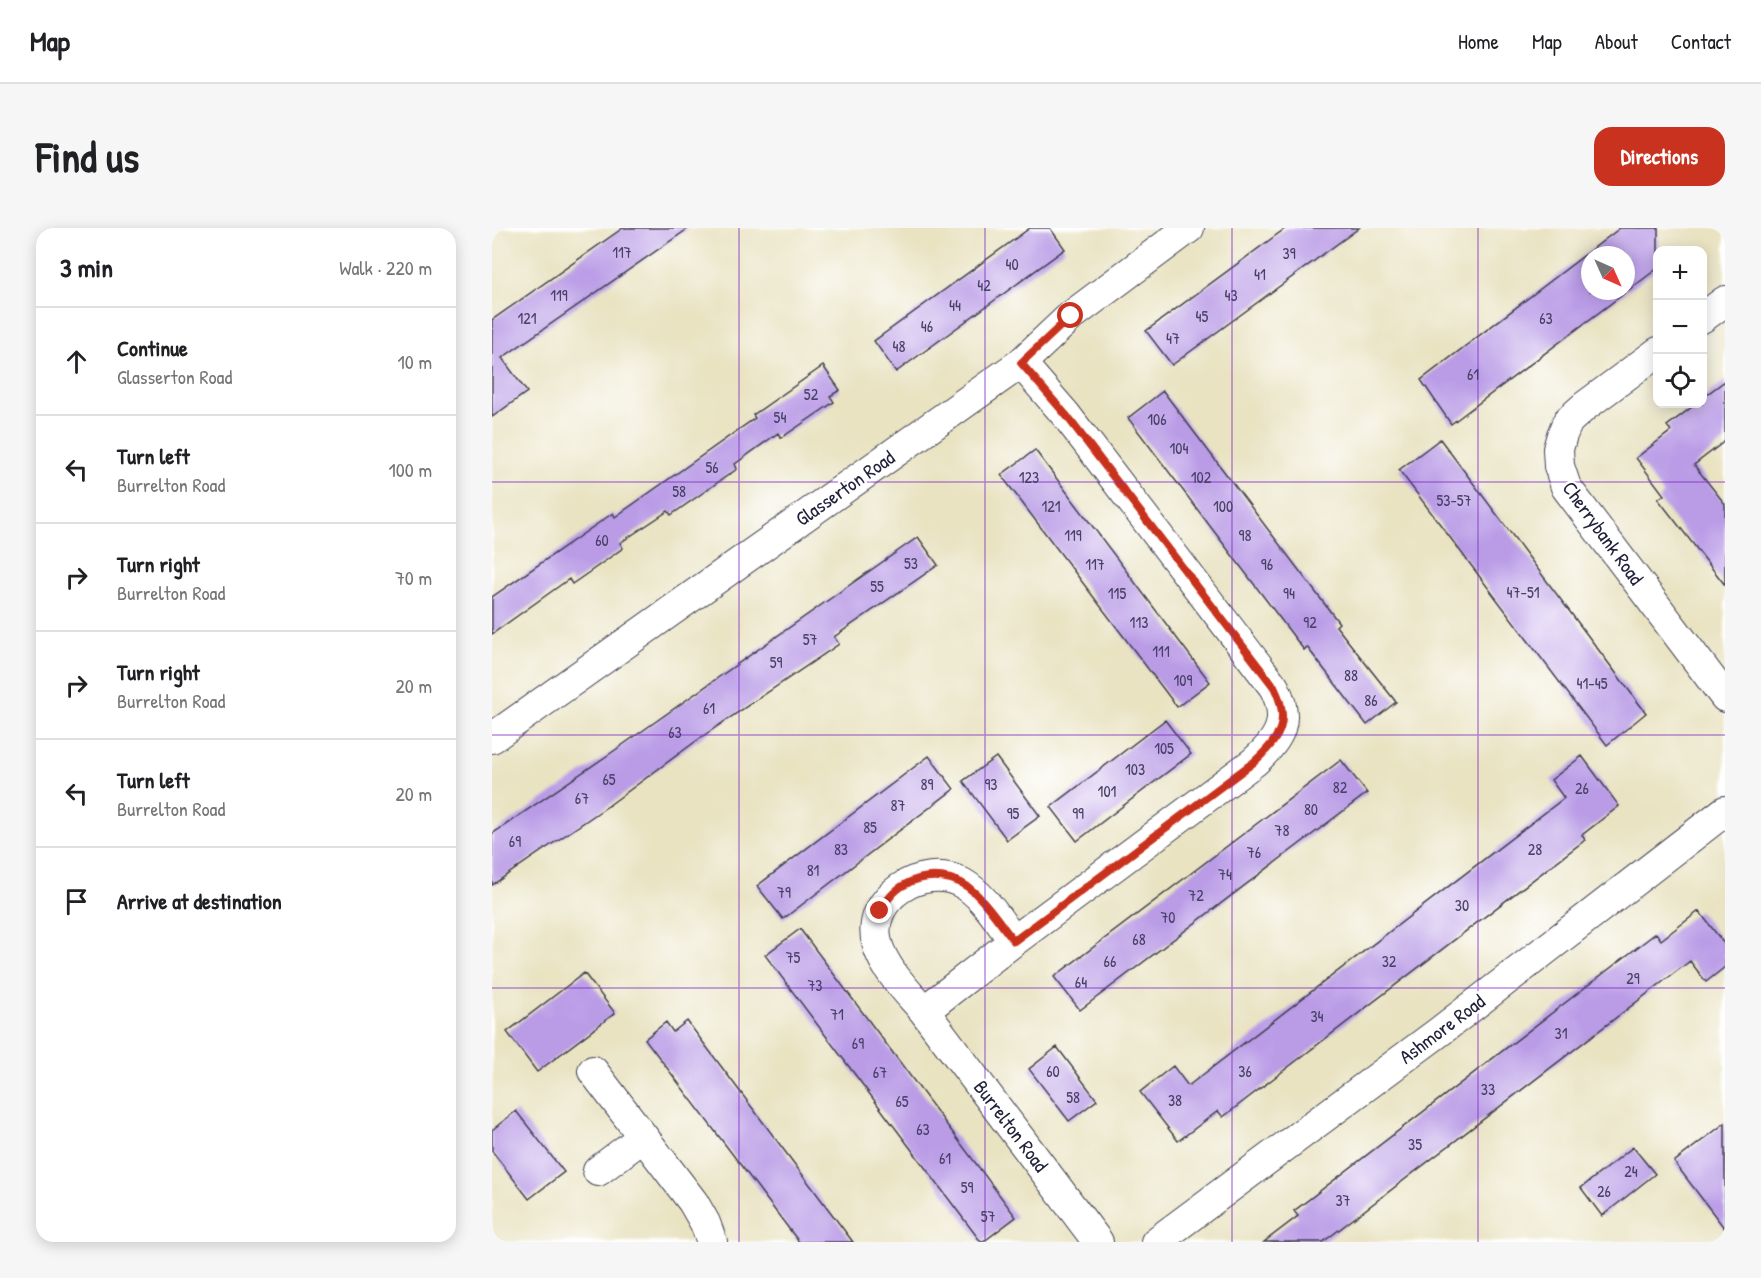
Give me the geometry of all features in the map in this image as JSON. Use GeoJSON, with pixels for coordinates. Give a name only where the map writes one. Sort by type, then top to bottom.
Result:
{"type":"FeatureCollection","features":[{"type":"Feature","properties":{"kind":"street","name":"Glasserton Road"},"geometry":{"type":"LineString","coordinates":[[492,738],[1021,363],[1071,316],[1189,228]]}},
{"type":"Feature","properties":{"kind":"street"},"geometry":{"type":"LineString","coordinates":[[1707,314],[1725,301]]}},
{"type":"Feature","properties":{"kind":"street","name":"Cherrybank Road"},"geometry":{"type":"LineString","coordinates":[[1655,354],[1585,406],[1568,422],[1558,449],[1558,466],[1566,487],[1725,697]]}},
{"type":"Feature","properties":{"kind":"street"},"geometry":{"type":"LineString","coordinates":[[924,1011],[1254,762],[1276,740],[1283,716],[1279,697],[1274,687],[1066,415],[1021,363]]}},
{"type":"Feature","properties":{"kind":"street","name":"Ashmore Road"},"geometry":{"type":"LineString","coordinates":[[1156,1242],[1439,1032],[1725,811]]}},
{"type":"Feature","properties":{"kind":"street","name":"Burrelton Road"},"geometry":{"type":"LineString","coordinates":[[1014,941],[974,892],[960,882],[941,877],[921,878],[905,884],[889,897],[880,911],[876,926],[877,941],[890,969],[1098,1242]]}},
{"type":"Feature","properties":{"kind":"street"},"geometry":{"type":"LineString","coordinates":[[593,1071],[693,1202],[705,1223],[712,1242]]}},
{"type":"Feature","properties":{"kind":"street"},"geometry":{"type":"LineString","coordinates":[[597,1171],[642,1137]]}},
{"type":"Feature","properties":{"kind":"building"},"geometry":{"type":"Polygon","coordinates":[[[623,228],[689,228],[502,358],[527,392],[492,417],[492,320],[623,228]]]}},
{"type":"Feature","properties":{"kind":"building"},"geometry":{"type":"Polygon","coordinates":[[[1030,228],[1050,228],[1065,249],[896,372],[874,341],[1030,228]]]}},
{"type":"Feature","properties":{"kind":"building"},"geometry":{"type":"Polygon","coordinates":[[[1286,228],[1359,228],[1172,365],[1146,331],[1286,228]]]}},
{"type":"Feature","properties":{"kind":"building"},"geometry":{"type":"Polygon","coordinates":[[[1620,228],[1658,228],[1658,246],[1653,246],[1653,272],[1635,285],[1635,246],[1596,246],[1620,228]]]}},
{"type":"Feature","properties":{"kind":"building"},"geometry":{"type":"Polygon","coordinates":[[[1581,258],[1581,300],[1616,300],[1451,424],[1421,380],[1581,258]]]}},
{"type":"Feature","properties":{"kind":"building"},"geometry":{"type":"Polygon","coordinates":[[[823,366],[840,390],[830,396],[834,402],[781,438],[778,433],[735,464],[737,469],[671,515],[668,511],[620,543],[623,548],[598,566],[572,584],[569,579],[492,634],[492,597],[613,513],[615,517],[755,418],[753,415],[823,366]]]}},
{"type":"Feature","properties":{"kind":"building"},"geometry":{"type":"Polygon","coordinates":[[[1725,381],[1725,441],[1694,465],[1725,504],[1725,585],[1658,499],[1664,495],[1636,458],[1671,431],[1667,426],[1691,408],[1707,408],[1707,394],[1725,381]]]}},
{"type":"Feature","properties":{"kind":"building"},"geometry":{"type":"Polygon","coordinates":[[[1163,391],[1339,623],[1336,626],[1396,702],[1367,725],[1307,647],[1304,650],[1128,418],[1163,391]]]}},
{"type":"Feature","properties":{"kind":"building"},"geometry":{"type":"Polygon","coordinates":[[[1440,439],[1646,713],[1607,745],[1399,470],[1440,439]]]}},
{"type":"Feature","properties":{"kind":"building"},"geometry":{"type":"Polygon","coordinates":[[[1035,450],[1210,682],[1177,707],[1001,475],[1035,450]]]}},
{"type":"Feature","properties":{"kind":"building"},"geometry":{"type":"Polygon","coordinates":[[[918,537],[938,565],[834,637],[839,644],[703,736],[608,806],[492,885],[492,834],[918,537]]]}},
{"type":"Feature","properties":{"kind":"building"},"geometry":{"type":"Polygon","coordinates":[[[1165,720],[1191,754],[1077,841],[1051,807],[1165,720]]]}},
{"type":"Feature","properties":{"kind":"building"},"geometry":{"type":"Polygon","coordinates":[[[929,756],[954,789],[783,919],[757,886],[929,756]]]}},
{"type":"Feature","properties":{"kind":"building"},"geometry":{"type":"Polygon","coordinates":[[[1582,756],[1619,806],[1582,835],[1585,840],[1223,1117],[1218,1111],[1178,1141],[1140,1092],[1173,1066],[1188,1086],[1564,798],[1551,780],[1582,756]]]}},
{"type":"Feature","properties":{"kind":"building"},"geometry":{"type":"Polygon","coordinates":[[[996,757],[1040,816],[1007,840],[963,781],[996,757]]]}},
{"type":"Feature","properties":{"kind":"building"},"geometry":{"type":"Polygon","coordinates":[[[1341,760],[1367,793],[1080,1010],[1054,977],[1341,760]]]}},
{"type":"Feature","properties":{"kind":"building"},"geometry":{"type":"Polygon","coordinates":[[[1699,911],[1725,945],[1725,967],[1706,982],[1690,961],[1323,1242],[1264,1242],[1298,1216],[1294,1211],[1656,933],[1661,940],[1699,911]]]}},
{"type":"Feature","properties":{"kind":"building"},"geometry":{"type":"Polygon","coordinates":[[[800,929],[1016,1217],[983,1242],[765,955],[800,929]]]}},
{"type":"Feature","properties":{"kind":"building"},"geometry":{"type":"Polygon","coordinates":[[[584,973],[615,1013],[537,1072],[507,1032],[584,973]]]}},
{"type":"Feature","properties":{"kind":"building"},"geometry":{"type":"Polygon","coordinates":[[[687,1021],[853,1242],[799,1242],[645,1039],[666,1022],[673,1032],[687,1021]]]}},
{"type":"Feature","properties":{"kind":"building"},"geometry":{"type":"Polygon","coordinates":[[[1057,1047],[1097,1100],[1069,1121],[1029,1069],[1057,1047]]]}},
{"type":"Feature","properties":{"kind":"building"},"geometry":{"type":"Polygon","coordinates":[[[516,1111],[564,1172],[529,1199],[492,1151],[492,1130],[516,1111]]]}},
{"type":"Feature","properties":{"kind":"building"},"geometry":{"type":"Polygon","coordinates":[[[1725,1123],[1725,1229],[1674,1162],[1725,1123]]]}},
{"type":"Feature","properties":{"kind":"building"},"geometry":{"type":"Polygon","coordinates":[[[1633,1147],[1655,1174],[1602,1216],[1581,1188],[1633,1147]]]}},
{"type":"Feature","properties":{"kind":"route"},"geometry":{"type":"LineString","coordinates":[[880,911],[889,897],[905,884],[921,878],[941,877],[960,882],[974,892],[1014,941],[1254,762],[1266,752],[1280,732],[1282,708],[1274,687],[1066,415],[1021,363],[1071,316]]}}]}
